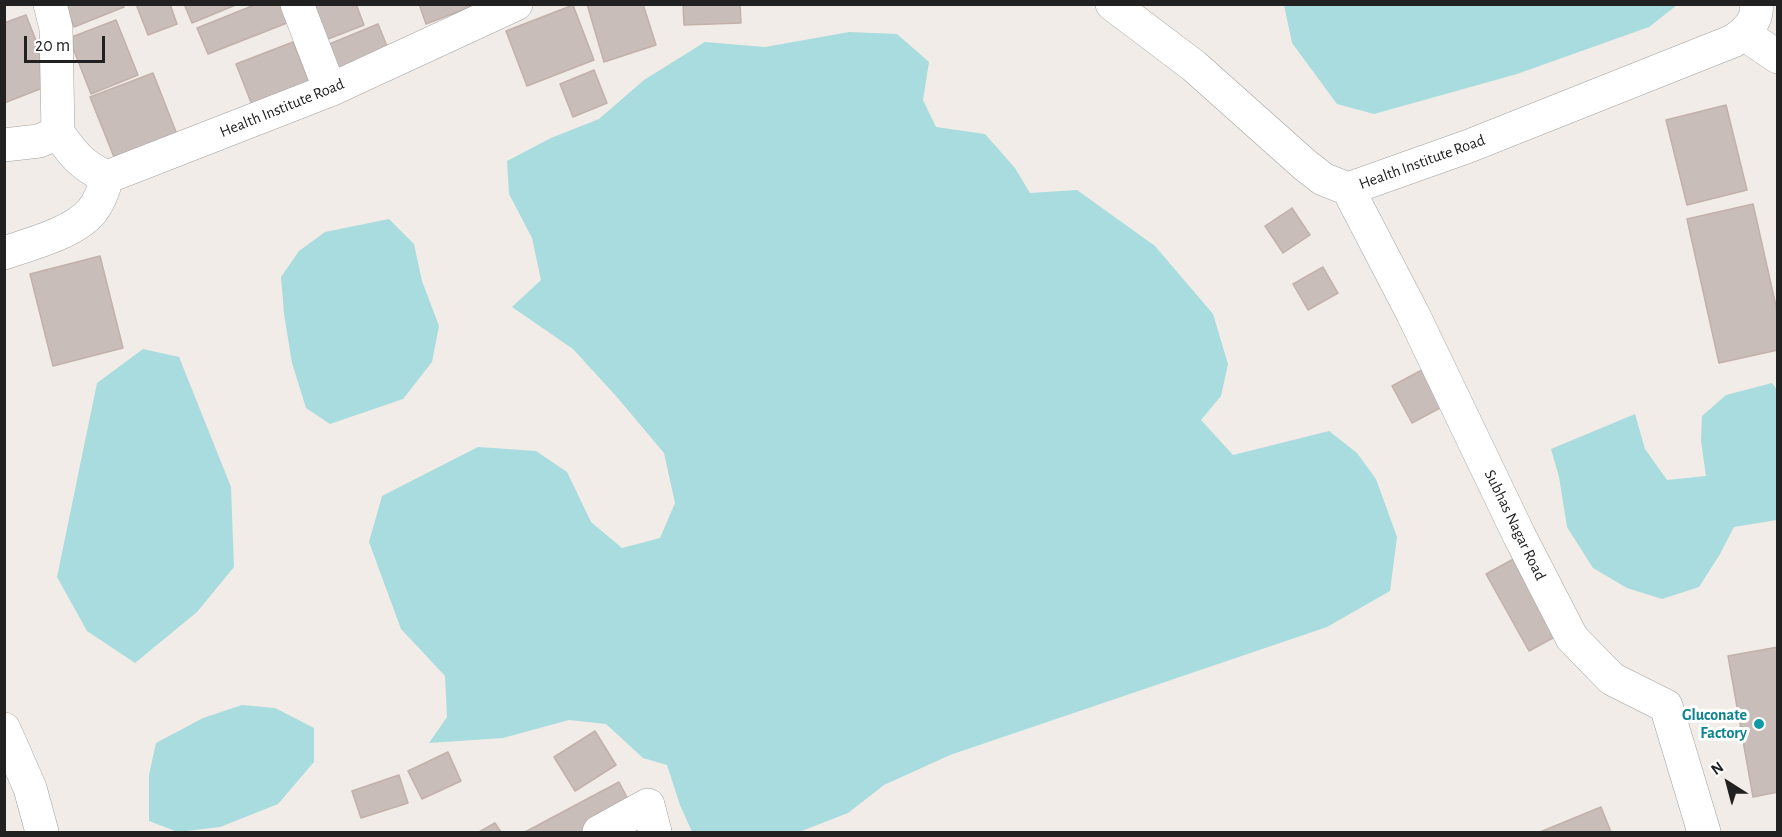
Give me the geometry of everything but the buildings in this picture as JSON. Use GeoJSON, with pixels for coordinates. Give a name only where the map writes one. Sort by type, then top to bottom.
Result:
{"type":"FeatureCollection","features":[{"type":"Feature","properties":{"kind":"street"},"geometry":{"type":"LineString","coordinates":[[4,253],[74,225],[92,212],[103,194],[107,177],[90,170],[75,156],[58,133],[56,28],[50,4]]}},
{"type":"Feature","properties":{"kind":"street"},"geometry":{"type":"LineString","coordinates":[[297,4],[330,90]]}},
{"type":"Feature","properties":{"kind":"street","name":"Health Institute Road"},"geometry":{"type":"LineString","coordinates":[[1112,4],[1194,66],[1314,172],[1333,185],[1348,189],[1469,146],[1733,41],[1750,19]]}},
{"type":"Feature","properties":{"kind":"street","name":"Health Institute Road"},"geometry":{"type":"LineString","coordinates":[[107,177],[330,90],[504,7]]}},
{"type":"Feature","properties":{"kind":"street"},"geometry":{"type":"LineString","coordinates":[[1750,19],[1778,57]]}},
{"type":"Feature","properties":{"kind":"street"},"geometry":{"type":"LineString","coordinates":[[4,145],[39,141],[58,133]]}},
{"type":"Feature","properties":{"kind":"street","name":"Subhas Nagar Road"},"geometry":{"type":"LineString","coordinates":[[1348,189],[1413,314],[1519,536],[1572,638],[1612,679],[1666,706],[1704,832]]}},
{"type":"Feature","properties":{"kind":"street"},"geometry":{"type":"LineString","coordinates":[[4,729],[30,788],[42,832]]}},
{"type":"Feature","properties":{"kind":"street"},"geometry":{"type":"LineString","coordinates":[[599,832],[648,805],[654,832]]}},
{"type":"Feature","properties":{"kind":"water"},"geometry":{"type":"Polygon","coordinates":[[[1284,4],[1677,5],[1649,27],[1517,74],[1374,114],[1337,104],[1292,43],[1284,4]]]}},
{"type":"Feature","properties":{"kind":"water"},"geometry":{"type":"Polygon","coordinates":[[[849,32],[897,34],[929,62],[923,100],[936,127],[985,134],[1015,168],[1030,193],[1077,190],[1155,246],[1213,314],[1228,364],[1221,396],[1201,420],[1233,455],[1329,431],[1357,453],[1376,479],[1397,537],[1390,591],[1327,627],[950,755],[884,785],[848,813],[799,832],[692,832],[680,805],[667,765],[643,758],[606,724],[569,720],[503,738],[429,743],[447,717],[445,676],[401,629],[369,542],[382,496],[478,447],[536,451],[567,472],[591,522],[622,548],[660,538],[675,503],[664,453],[573,349],[512,307],[541,280],[532,238],[509,194],[507,161],[551,138],[599,119],[644,80],[705,42],[765,47],[849,32]]]}},
{"type":"Feature","properties":{"kind":"water"},"geometry":{"type":"Polygon","coordinates":[[[389,219],[414,244],[422,281],[439,326],[432,362],[403,399],[330,424],[306,408],[292,363],[281,277],[299,251],[325,232],[389,219]]]}},
{"type":"Feature","properties":{"kind":"water"},"geometry":{"type":"Polygon","coordinates":[[[143,349],[179,357],[231,487],[234,567],[197,612],[135,663],[87,631],[57,577],[97,383],[143,349]]]}},
{"type":"Feature","properties":{"kind":"water"},"geometry":{"type":"Polygon","coordinates":[[[1772,383],[1778,391],[1777,520],[1734,527],[1699,587],[1662,599],[1627,588],[1593,568],[1567,527],[1559,477],[1551,449],[1635,414],[1645,449],[1667,480],[1706,476],[1701,441],[1702,416],[1726,395],[1772,383]]]}},
{"type":"Feature","properties":{"kind":"water"},"geometry":{"type":"Polygon","coordinates":[[[242,705],[275,708],[314,728],[314,762],[278,804],[220,827],[178,832],[149,821],[149,775],[156,743],[203,718],[242,705]]]}},
{"type":"Feature","properties":{"kind":"place","name":"Gluconate Factory"},"geometry":{"type":"Point","coordinates":[1759,724]}}]}
